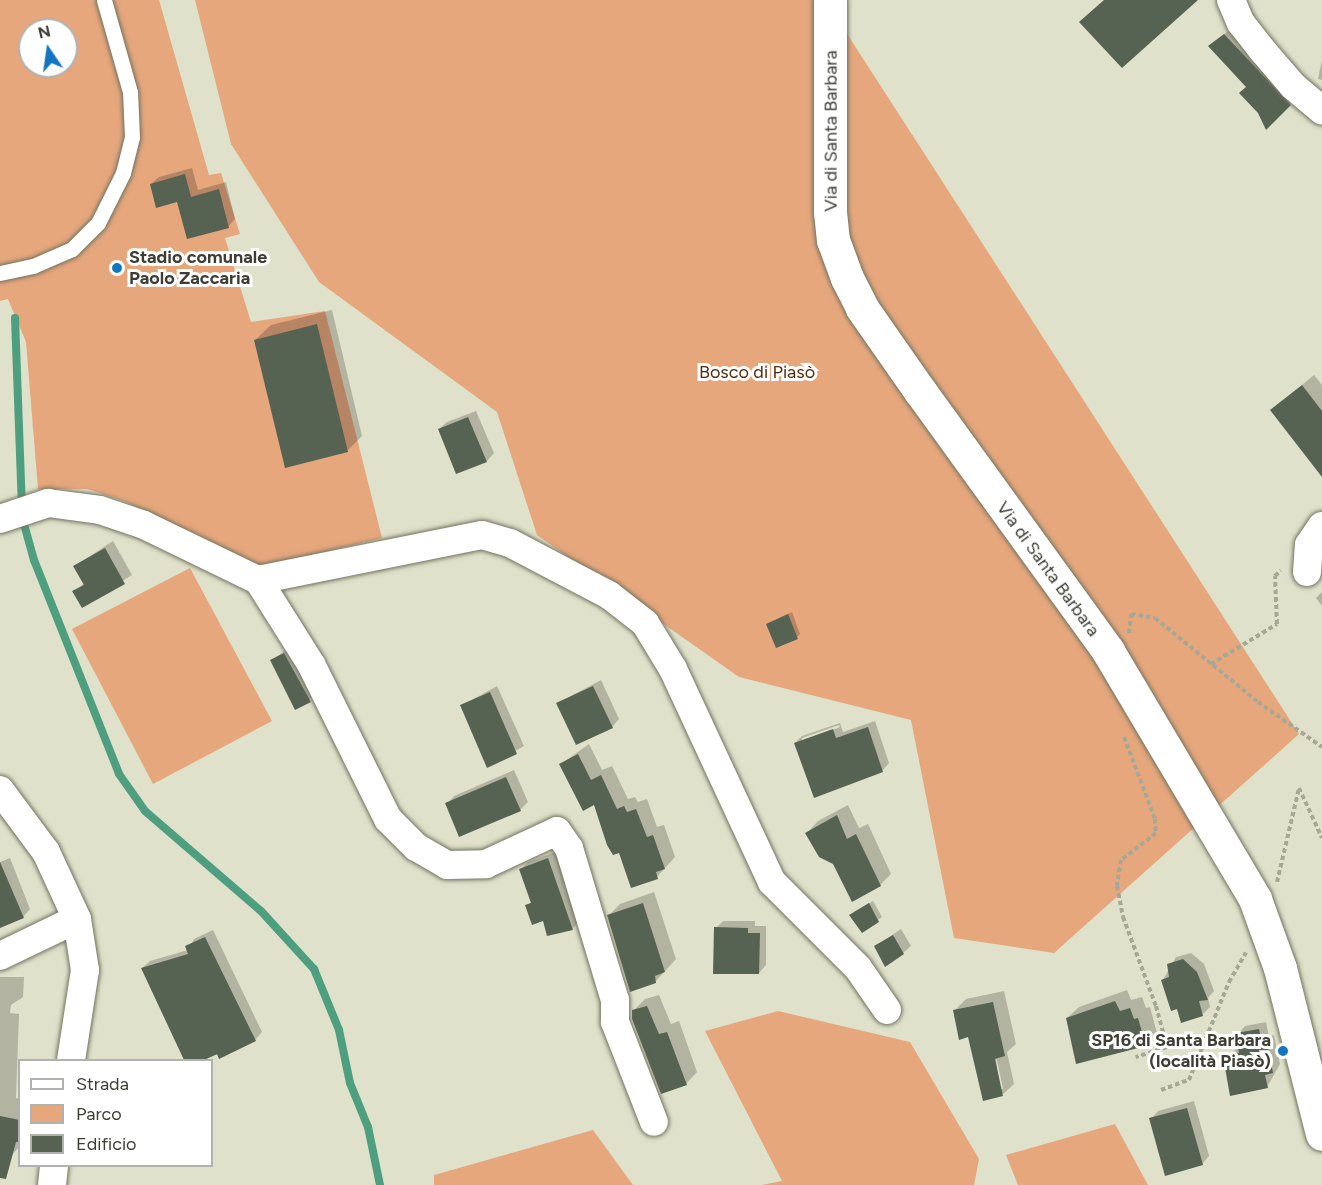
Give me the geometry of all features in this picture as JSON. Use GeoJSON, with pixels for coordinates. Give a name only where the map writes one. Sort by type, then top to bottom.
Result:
{"type":"FeatureCollection","features":[{"type":"Feature","properties":{"kind":"street","name":"Via di Santa Barbara"},"geometry":{"type":"LineString","coordinates":[[830,0],[830,212],[833,240],[847,278],[880,333],[1118,667],[1255,899],[1267,929],[1322,1134]]}},
{"type":"Feature","properties":{"kind":"street"},"geometry":{"type":"LineString","coordinates":[[1231,0],[1241,23],[1263,51],[1293,86],[1322,110]]}},
{"type":"Feature","properties":{"kind":"street"},"geometry":{"type":"LineString","coordinates":[[6,516],[48,503],[100,510],[144,525],[258,580],[311,664],[388,819],[416,847],[447,865],[486,864],[557,831],[569,849],[615,1000],[615,1022],[654,1122]]}},
{"type":"Feature","properties":{"kind":"street"},"geometry":{"type":"LineString","coordinates":[[258,580],[482,535],[510,543],[609,595],[645,623],[672,669],[772,882],[858,968],[887,1010]]}},
{"type":"Feature","properties":{"kind":"street"},"geometry":{"type":"LineString","coordinates":[[0,790],[46,852],[77,919],[85,970],[71,1059]]}},
{"type":"Feature","properties":{"kind":"street"},"geometry":{"type":"LineString","coordinates":[[0,956],[77,919]]}},
{"type":"Feature","properties":{"kind":"street"},"geometry":{"type":"LineString","coordinates":[[52,1185],[54,1167]]}},
{"type":"Feature","properties":{"kind":"lane"},"geometry":{"type":"LineString","coordinates":[[0,273],[33,266],[72,249],[98,223],[123,172],[132,137],[130,92],[104,0]]}},
{"type":"Feature","properties":{"kind":"path"},"geometry":{"type":"LineString","coordinates":[[1211,664],[1277,624],[1275,576],[1313,548]]}},
{"type":"Feature","properties":{"kind":"path"},"geometry":{"type":"LineString","coordinates":[[1118,667],[1130,657],[1131,614],[1155,618],[1211,664],[1322,747]]}},
{"type":"Feature","properties":{"kind":"path"},"geometry":{"type":"LineString","coordinates":[[1122,732],[1155,819],[1155,833],[1121,860],[1117,886],[1123,916],[1156,1006],[1167,1047],[1136,1058]]}},
{"type":"Feature","properties":{"kind":"path"},"geometry":{"type":"LineString","coordinates":[[1276,888],[1299,788],[1322,838]]}},
{"type":"Feature","properties":{"kind":"path"},"geometry":{"type":"LineString","coordinates":[[1161,1090],[1189,1080],[1229,982],[1243,955],[1267,929]]}},
{"type":"Feature","properties":{"kind":"green space","name":"Stadio comunale Paolo Zaccaria"},"geometry":{"type":"Polygon","coordinates":[[[0,0],[159,0],[209,175],[221,173],[240,234],[225,238],[251,322],[325,311],[382,538],[261,567],[124,501],[87,489],[38,489],[26,342],[8,299],[0,301],[0,0]]]}},
{"type":"Feature","properties":{"kind":"green space","name":"Bosco di Piasò"},"geometry":{"type":"Polygon","coordinates":[[[195,0],[820,0],[831,9],[1299,734],[1054,953],[954,938],[911,720],[739,677],[537,535],[497,412],[319,282],[231,144],[195,0]]]}},
{"type":"Feature","properties":{"kind":"green space"},"geometry":{"type":"Polygon","coordinates":[[[190,568],[272,721],[153,784],[72,629],[190,568]]]}},
{"type":"Feature","properties":{"kind":"green space"},"geometry":{"type":"Polygon","coordinates":[[[778,1011],[910,1042],[979,1159],[974,1185],[762,1185],[782,1181],[705,1031],[778,1011]]]}},
{"type":"Feature","properties":{"kind":"green space"},"geometry":{"type":"Polygon","coordinates":[[[1115,1124],[1148,1185],[1018,1185],[1006,1155],[1115,1124]]]}},
{"type":"Feature","properties":{"kind":"green space"},"geometry":{"type":"Polygon","coordinates":[[[593,1130],[633,1185],[434,1185],[434,1175],[593,1130]]]}},
{"type":"Feature","properties":{"kind":"building"},"geometry":{"type":"Polygon","coordinates":[[[1104,0],[1198,0],[1122,68],[1079,22],[1104,0]]]}},
{"type":"Feature","properties":{"kind":"building"},"geometry":{"type":"Polygon","coordinates":[[[1224,34],[1291,105],[1266,130],[1258,113],[1239,93],[1246,87],[1208,46],[1224,34]]]}},
{"type":"Feature","properties":{"kind":"building"},"geometry":{"type":"Polygon","coordinates":[[[185,174],[191,197],[219,189],[229,228],[187,239],[177,202],[156,208],[150,184],[185,174]]]}},
{"type":"Feature","properties":{"kind":"building"},"geometry":{"type":"Polygon","coordinates":[[[317,324],[348,452],[285,468],[254,340],[317,324]]]}},
{"type":"Feature","properties":{"kind":"building"},"geometry":{"type":"Polygon","coordinates":[[[1302,385],[1322,411],[1322,477],[1270,410],[1302,385]]]}},
{"type":"Feature","properties":{"kind":"building"},"geometry":{"type":"Polygon","coordinates":[[[468,417],[487,462],[456,474],[438,429],[468,417]]]}},
{"type":"Feature","properties":{"kind":"building"},"geometry":{"type":"Polygon","coordinates":[[[105,548],[125,584],[82,608],[72,591],[84,585],[73,566],[105,548]]]}},
{"type":"Feature","properties":{"kind":"building"},"geometry":{"type":"Polygon","coordinates":[[[788,614],[798,639],[776,648],[766,624],[788,614]]]}},
{"type":"Feature","properties":{"kind":"building"},"geometry":{"type":"Polygon","coordinates":[[[284,653],[311,702],[295,710],[270,660],[284,653]]]}},
{"type":"Feature","properties":{"kind":"building"},"geometry":{"type":"Polygon","coordinates":[[[593,686],[613,728],[576,745],[556,703],[593,686]]]}},
{"type":"Feature","properties":{"kind":"building"},"geometry":{"type":"Polygon","coordinates":[[[490,692],[517,754],[487,768],[460,705],[490,692]]]}},
{"type":"Feature","properties":{"kind":"building"},"geometry":{"type":"Polygon","coordinates":[[[868,727],[883,772],[814,798],[794,743],[833,729],[836,738],[868,727]]]}},
{"type":"Feature","properties":{"kind":"building"},"geometry":{"type":"Polygon","coordinates":[[[578,754],[591,780],[601,775],[617,809],[624,806],[627,812],[636,809],[647,837],[653,835],[665,869],[656,872],[658,879],[631,888],[619,853],[613,855],[607,845],[594,805],[583,811],[559,764],[578,754]]]}},
{"type":"Feature","properties":{"kind":"building"},"geometry":{"type":"Polygon","coordinates":[[[506,777],[521,811],[459,837],[445,803],[506,777]]]}},
{"type":"Feature","properties":{"kind":"building"},"geometry":{"type":"Polygon","coordinates":[[[837,815],[847,839],[856,834],[881,886],[852,902],[833,864],[819,857],[805,833],[837,815]]]}},
{"type":"Feature","properties":{"kind":"building"},"geometry":{"type":"Polygon","coordinates":[[[548,858],[573,930],[547,936],[543,921],[532,925],[525,905],[531,903],[519,869],[548,858]]]}},
{"type":"Feature","properties":{"kind":"building"},"geometry":{"type":"Polygon","coordinates":[[[0,862],[24,918],[0,928],[0,862]]]}},
{"type":"Feature","properties":{"kind":"building"},"geometry":{"type":"Polygon","coordinates":[[[643,903],[665,972],[655,976],[656,983],[630,992],[607,915],[643,903]]]}},
{"type":"Feature","properties":{"kind":"building"},"geometry":{"type":"Polygon","coordinates":[[[869,903],[879,922],[862,933],[849,915],[869,903]]]}},
{"type":"Feature","properties":{"kind":"building"},"geometry":{"type":"Polygon","coordinates":[[[714,927],[748,928],[748,933],[760,933],[759,974],[713,974],[714,927]]]}},
{"type":"Feature","properties":{"kind":"building"},"geometry":{"type":"Polygon","coordinates":[[[893,935],[904,954],[885,967],[874,946],[893,935]]]}},
{"type":"Feature","properties":{"kind":"building"},"geometry":{"type":"Polygon","coordinates":[[[205,937],[256,1041],[219,1059],[217,1054],[206,1059],[184,1059],[141,968],[188,954],[185,946],[205,937]]]}},
{"type":"Feature","properties":{"kind":"building"},"geometry":{"type":"Polygon","coordinates":[[[1183,959],[1197,972],[1208,1000],[1199,1001],[1203,1016],[1181,1023],[1177,1009],[1171,1011],[1161,980],[1169,977],[1167,964],[1183,959]]]}},
{"type":"Feature","properties":{"kind":"building"},"geometry":{"type":"Polygon","coordinates":[[[1115,1001],[1120,1011],[1130,1008],[1134,1019],[1138,1018],[1146,1046],[1076,1064],[1066,1018],[1115,1001]]]}},
{"type":"Feature","properties":{"kind":"building"},"geometry":{"type":"Polygon","coordinates":[[[993,1002],[1005,1056],[995,1059],[1003,1096],[983,1101],[968,1037],[959,1040],[953,1010],[993,1002]]]}},
{"type":"Feature","properties":{"kind":"building"},"geometry":{"type":"Polygon","coordinates":[[[647,1006],[659,1034],[667,1032],[687,1085],[661,1094],[632,1019],[632,1010],[647,1006]]]}},
{"type":"Feature","properties":{"kind":"building"},"geometry":{"type":"Polygon","coordinates":[[[1259,1029],[1262,1043],[1267,1042],[1273,1073],[1265,1075],[1268,1088],[1230,1096],[1223,1056],[1239,1053],[1236,1033],[1259,1029]]]}},
{"type":"Feature","properties":{"kind":"building"},"geometry":{"type":"Polygon","coordinates":[[[1187,1108],[1203,1165],[1165,1176],[1149,1118],[1187,1108]]]}},
{"type":"Feature","properties":{"kind":"building"},"geometry":{"type":"Polygon","coordinates":[[[0,1116],[18,1120],[18,1142],[16,1142],[6,1179],[0,1178],[0,1116]]]}},
{"type":"Feature","properties":{"kind":"waterway"},"geometry":{"type":"LineString","coordinates":[[15,318],[22,506]]}},
{"type":"Feature","properties":{"kind":"waterway"},"geometry":{"type":"LineString","coordinates":[[22,517],[34,560],[119,774],[145,811],[261,911],[314,969],[339,1030],[350,1083],[368,1127],[380,1185]]}},
{"type":"Feature","properties":{"kind":"place","name":"Stadio comunale Paolo Zaccaria"},"geometry":{"type":"Point","coordinates":[117,268]}},
{"type":"Feature","properties":{"kind":"place","name":"SP16 di Santa Barbara (località Piasò)"},"geometry":{"type":"Point","coordinates":[1283,1051]}}]}
